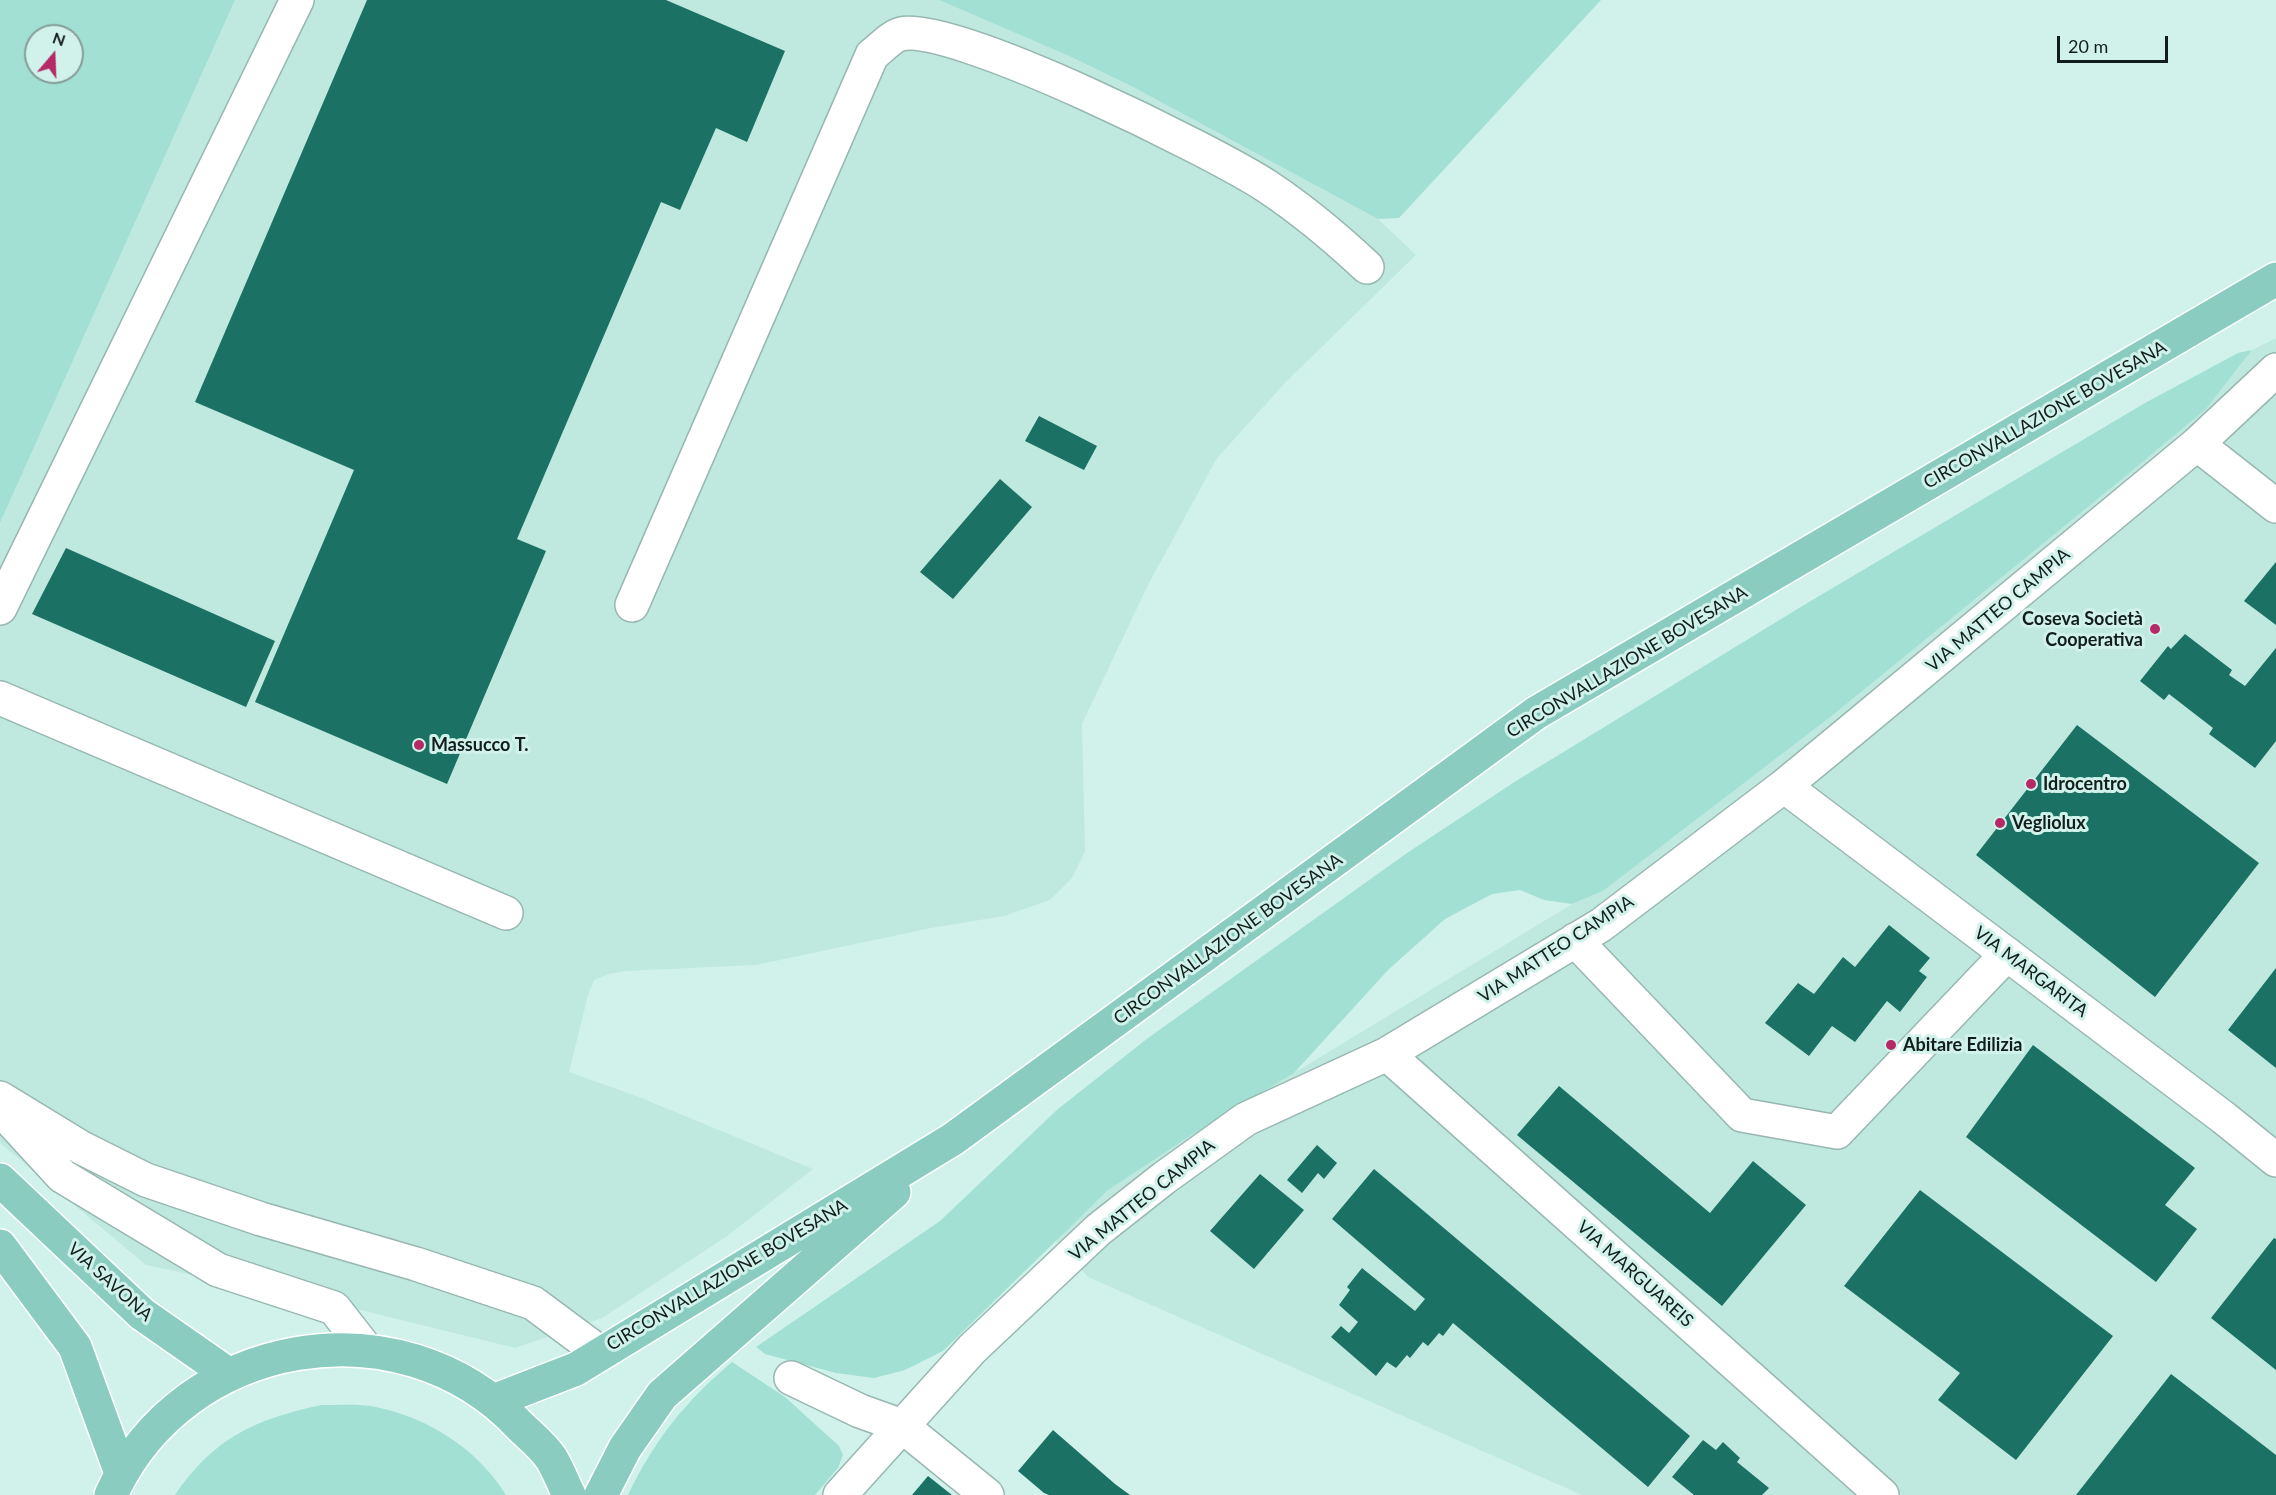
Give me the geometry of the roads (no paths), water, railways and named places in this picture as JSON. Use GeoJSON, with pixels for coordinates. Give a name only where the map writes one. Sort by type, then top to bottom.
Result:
{"type":"FeatureCollection","features":[{"type":"Feature","properties":{"kind":"main road","name":"CIRCONVALLAZIONE BOVESANA"},"geometry":{"type":"LineString","coordinates":[[496,1400],[576,1369],[599,1352],[953,1139],[1536,713],[2276,279]]}},
{"type":"Feature","properties":{"kind":"main road","name":"CIRCONVALLAZIONE BOVESANA"},"geometry":{"type":"LineString","coordinates":[[601,1495],[625,1448],[662,1395],[953,1139]]}},
{"type":"Feature","properties":{"kind":"main road","name":"VIA SAVONA"},"geometry":{"type":"LineString","coordinates":[[0,1180],[142,1314],[228,1374]]}},
{"type":"Feature","properties":{"kind":"main road"},"geometry":{"type":"LineString","coordinates":[[0,1246],[75,1347],[116,1484]]}},
{"type":"Feature","properties":{"kind":"main road"},"geometry":{"type":"LineString","coordinates":[[116,1484],[150,1434],[186,1400],[228,1374],[295,1352],[366,1349],[435,1365],[496,1400],[550,1457],[569,1495]]}},
{"type":"Feature","properties":{"kind":"street"},"geometry":{"type":"LineString","coordinates":[[0,608],[297,0]]}},
{"type":"Feature","properties":{"kind":"street"},"geometry":{"type":"LineString","coordinates":[[632,605],[872,54],[901,34],[945,38],[1031,69],[1155,127],[1266,186],[1324,227],[1368,267]]}},
{"type":"Feature","properties":{"kind":"street","name":"VIA MATTEO CAMPIA"},"geometry":{"type":"LineString","coordinates":[[840,1495],[972,1349],[1098,1230],[1164,1178],[1246,1119],[1387,1054],[1601,925],[1784,786],[2197,444],[2276,370]]}},
{"type":"Feature","properties":{"kind":"street"},"geometry":{"type":"LineString","coordinates":[[2197,444],[2276,506]]}},
{"type":"Feature","properties":{"kind":"street"},"geometry":{"type":"LineString","coordinates":[[0,698],[507,913]]}},
{"type":"Feature","properties":{"kind":"street","name":"VIA MARGARITA"},"geometry":{"type":"LineString","coordinates":[[1784,786],[2276,1160]]}},
{"type":"Feature","properties":{"kind":"street"},"geometry":{"type":"LineString","coordinates":[[1575,940],[1742,1115],[1838,1132],[2007,954]]}},
{"type":"Feature","properties":{"kind":"street","name":"VIA MARGUAREIS"},"geometry":{"type":"LineString","coordinates":[[1387,1054],[1882,1495]]}},
{"type":"Feature","properties":{"kind":"street"},"geometry":{"type":"LineString","coordinates":[[0,1098],[82,1148],[146,1180],[261,1219],[416,1264],[533,1303],[599,1352]]}},
{"type":"Feature","properties":{"kind":"street"},"geometry":{"type":"LineString","coordinates":[[0,1109],[62,1176],[218,1270],[334,1308],[366,1349]]}},
{"type":"Feature","properties":{"kind":"street"},"geometry":{"type":"LineString","coordinates":[[792,1378],[860,1411],[902,1426],[987,1495]]}},
{"type":"Feature","properties":{"kind":"place","name":"Coseva Società Cooperativa"},"geometry":{"type":"Point","coordinates":[2155,629]}},
{"type":"Feature","properties":{"kind":"place","name":"Massucco T."},"geometry":{"type":"Point","coordinates":[419,745]}},
{"type":"Feature","properties":{"kind":"place","name":"Idrocentro"},"geometry":{"type":"Point","coordinates":[2031,784]}},
{"type":"Feature","properties":{"kind":"place","name":"Vegliolux"},"geometry":{"type":"Point","coordinates":[2000,823]}},
{"type":"Feature","properties":{"kind":"place","name":"Abitare Edilizia"},"geometry":{"type":"Point","coordinates":[1891,1045]}}]}
